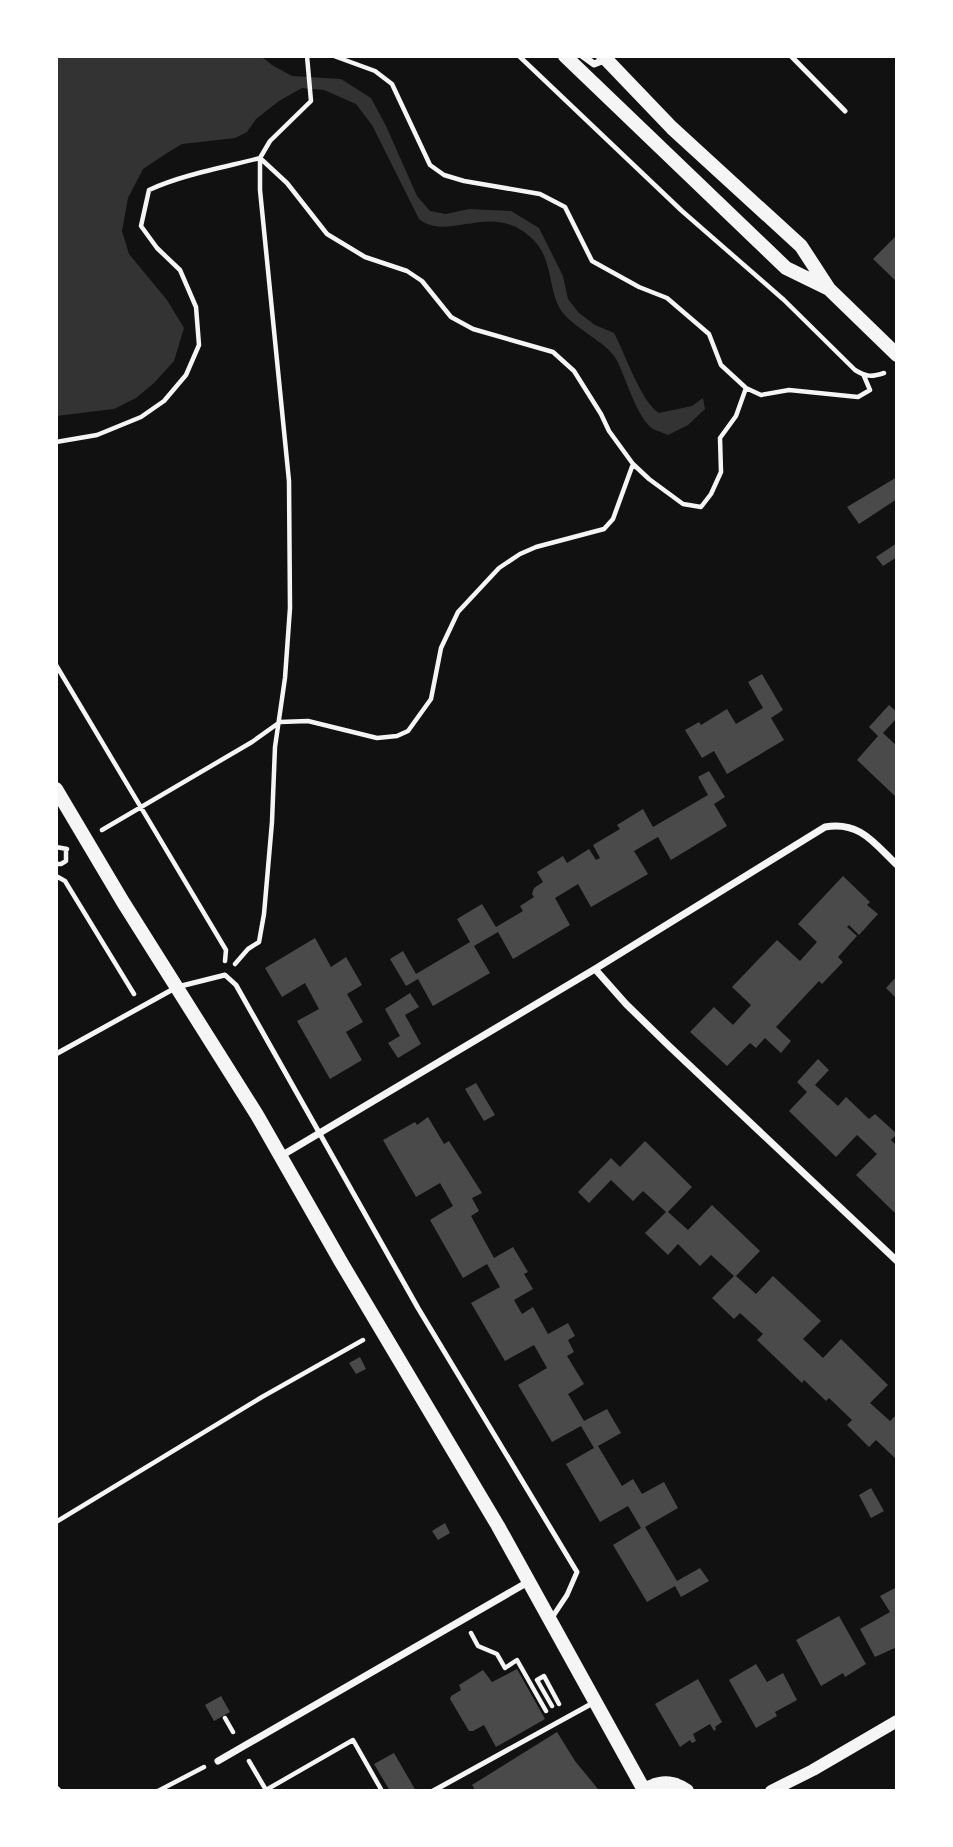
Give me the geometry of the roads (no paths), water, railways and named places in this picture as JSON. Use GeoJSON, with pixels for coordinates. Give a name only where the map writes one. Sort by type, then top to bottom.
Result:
{"type":"FeatureCollection","features":[{"type":"Feature","properties":{"kind":"main road"},"geometry":{"type":"LineString","coordinates":[[565,56],[786,268],[829,289]]}},
{"type":"Feature","properties":{"kind":"main road"},"geometry":{"type":"LineString","coordinates":[[606,57],[672,128],[801,246],[829,289],[897,355]]}},
{"type":"Feature","properties":{"kind":"main road"},"geometry":{"type":"LineString","coordinates":[[56,789],[281,1156],[498,1526],[643,1790],[664,1783],[674,1784],[687,1791]]}},
{"type":"Feature","properties":{"kind":"street"},"geometry":{"type":"LineString","coordinates":[[583,56],[594,64],[606,57]]}},
{"type":"Feature","properties":{"kind":"street"},"geometry":{"type":"LineString","coordinates":[[281,1156],[595,969],[825,827],[849,826],[862,831],[897,865]]}},
{"type":"Feature","properties":{"kind":"street"},"geometry":{"type":"LineString","coordinates":[[595,969],[669,1046],[897,1261]]}},
{"type":"Feature","properties":{"kind":"street"},"geometry":{"type":"LineString","coordinates":[[218,1760],[528,1582]]}},
{"type":"Feature","properties":{"kind":"street"},"geometry":{"type":"LineString","coordinates":[[770,1791],[813,1770],[897,1721]]}},
{"type":"Feature","properties":{"kind":"lane"},"geometry":{"type":"LineString","coordinates":[[791,56],[845,111]]}},
{"type":"Feature","properties":{"kind":"lane"},"geometry":{"type":"LineString","coordinates":[[56,1054],[177,987],[225,975],[236,985],[418,1308],[577,1572],[567,1595],[550,1622]]}},
{"type":"Feature","properties":{"kind":"lane"},"geometry":{"type":"LineString","coordinates":[[433,1791],[596,1702]]}}]}
